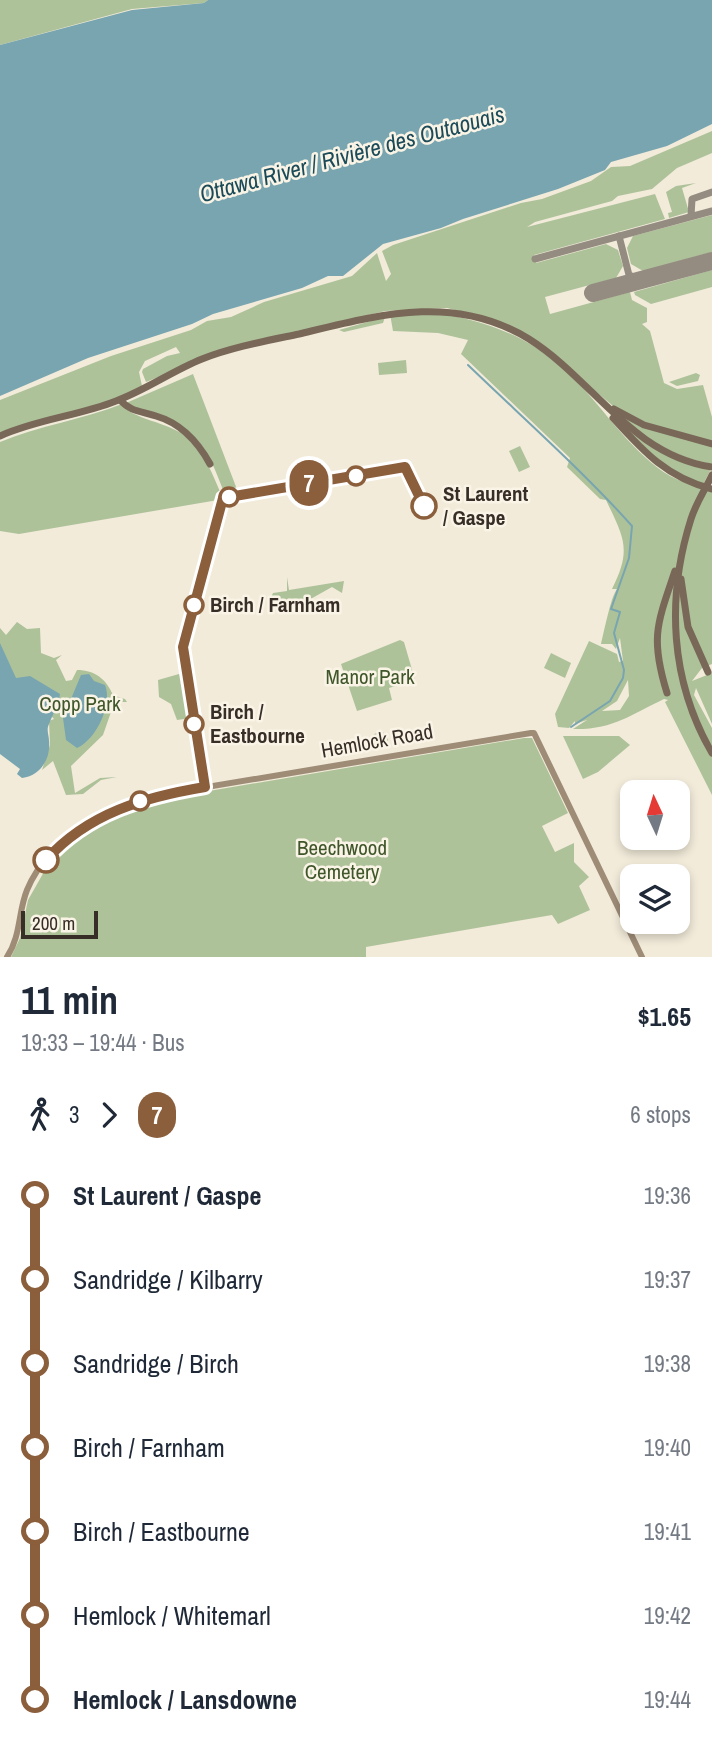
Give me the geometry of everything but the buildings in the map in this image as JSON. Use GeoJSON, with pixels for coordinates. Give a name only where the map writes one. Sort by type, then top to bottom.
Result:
{"type":"FeatureCollection","features":[{"type":"Feature","properties":{"kind":"main road"},"geometry":{"type":"LineString","coordinates":[[0,436],[37,422],[120,400],[187,365],[226,351],[386,313],[423,309],[465,314],[511,329],[550,354],[649,443],[672,456],[708,466]]}},
{"type":"Feature","properties":{"kind":"main road"},"geometry":{"type":"LineString","coordinates":[[589,389],[638,422],[712,444]]}},
{"type":"Feature","properties":{"kind":"main road"},"geometry":{"type":"LineString","coordinates":[[589,389],[651,460],[676,477],[709,488]]}},
{"type":"Feature","properties":{"kind":"main road"},"geometry":{"type":"LineString","coordinates":[[120,400],[129,409],[158,416],[179,427],[197,444],[210,464]]}},
{"type":"Feature","properties":{"kind":"main road"},"geometry":{"type":"LineString","coordinates":[[667,693],[657,658],[656,634],[688,531],[709,488],[712,475]]}},
{"type":"Feature","properties":{"kind":"main road"},"geometry":{"type":"LineString","coordinates":[[683,547],[681,584],[684,610],[689,631],[708,672]]}},
{"type":"Feature","properties":{"kind":"main road"},"geometry":{"type":"LineString","coordinates":[[683,547],[674,607],[681,675],[686,694],[712,753]]}},
{"type":"Feature","properties":{"kind":"main road","name":"Hemlock Road"},"geometry":{"type":"LineString","coordinates":[[7,957],[13,947],[26,892],[40,867],[72,836],[121,807],[153,797],[201,788],[534,733],[642,957]]}},
{"type":"Feature","properties":{"kind":"green space"},"geometry":{"type":"Polygon","coordinates":[[[0,0],[208,0],[204,3],[132,9],[0,45],[0,0]]]}},
{"type":"Feature","properties":{"kind":"green space"},"geometry":{"type":"Polygon","coordinates":[[[712,131],[712,153],[677,168],[652,189],[618,196],[612,201],[535,222],[527,227],[655,194],[665,219],[534,255],[536,263],[606,244],[618,250],[623,266],[616,278],[545,297],[550,314],[630,292],[632,300],[647,308],[647,322],[642,324],[650,331],[664,383],[677,389],[703,385],[712,417],[712,442],[645,424],[619,411],[569,369],[495,320],[447,308],[385,311],[225,350],[146,382],[143,369],[167,356],[180,353],[176,347],[145,361],[139,372],[142,386],[119,398],[0,434],[0,400],[111,356],[191,330],[207,321],[231,317],[264,302],[352,276],[377,253],[386,281],[391,274],[382,251],[393,245],[521,203],[542,199],[591,181],[611,167],[630,166],[712,131]]]}},
{"type":"Feature","properties":{"kind":"green space"},"geometry":{"type":"Polygon","coordinates":[[[696,183],[682,188],[689,212],[669,218],[668,213],[672,212],[666,192],[676,186],[696,183]]]}},
{"type":"Feature","properties":{"kind":"green space"},"geometry":{"type":"Polygon","coordinates":[[[712,215],[712,252],[643,271],[631,264],[627,248],[633,236],[712,215]]]}},
{"type":"Feature","properties":{"kind":"green space"},"geometry":{"type":"Polygon","coordinates":[[[712,270],[712,287],[651,304],[634,292],[712,270]]]}},
{"type":"Feature","properties":{"kind":"green space"},"geometry":{"type":"Polygon","coordinates":[[[434,312],[485,324],[532,345],[574,378],[632,445],[658,468],[691,485],[712,491],[712,664],[702,668],[692,681],[712,673],[712,724],[696,688],[694,695],[712,728],[712,795],[665,702],[668,700],[664,699],[621,720],[599,727],[573,729],[587,720],[575,724],[575,721],[569,728],[558,727],[555,714],[589,641],[617,654],[619,662],[623,661],[620,638],[616,649],[612,644],[601,644],[617,589],[612,589],[624,553],[617,524],[606,500],[600,499],[567,467],[570,458],[461,354],[468,340],[438,333],[393,331],[390,314],[434,312]],[[628,680],[617,701],[602,711],[620,710],[629,696],[628,680]]]}},
{"type":"Feature","properties":{"kind":"green space"},"geometry":{"type":"Polygon","coordinates":[[[385,317],[383,323],[344,332],[339,330],[385,317]]]}},
{"type":"Feature","properties":{"kind":"green space"},"geometry":{"type":"Polygon","coordinates":[[[406,360],[407,373],[379,375],[378,363],[406,360]]]}},
{"type":"Feature","properties":{"kind":"green space"},"geometry":{"type":"Polygon","coordinates":[[[696,373],[700,375],[698,381],[677,386],[669,382],[696,373]]]}},
{"type":"Feature","properties":{"kind":"green space"},"geometry":{"type":"Polygon","coordinates":[[[193,374],[238,492],[224,492],[207,453],[191,434],[126,403],[193,374]]]}},
{"type":"Feature","properties":{"kind":"green space"},"geometry":{"type":"Polygon","coordinates":[[[122,404],[133,413],[180,433],[194,444],[215,479],[221,494],[218,500],[19,534],[0,531],[0,442],[122,404]]]}},
{"type":"Feature","properties":{"kind":"green space"},"geometry":{"type":"Polygon","coordinates":[[[624,417],[712,445],[712,464],[687,458],[664,448],[642,434],[624,417]]]}},
{"type":"Feature","properties":{"kind":"green space"},"geometry":{"type":"Polygon","coordinates":[[[616,419],[636,436],[711,469],[703,485],[672,473],[616,419]]]}},
{"type":"Feature","properties":{"kind":"green space"},"geometry":{"type":"Polygon","coordinates":[[[520,446],[530,467],[519,472],[509,451],[520,446]]]}},
{"type":"Feature","properties":{"kind":"green space"},"geometry":{"type":"Polygon","coordinates":[[[287,577],[289,590],[344,581],[342,593],[332,587],[307,601],[309,613],[305,602],[289,607],[268,604],[273,593],[287,591],[287,577]]]}},
{"type":"Feature","properties":{"kind":"green space","name":"Copp Park"},"geometry":{"type":"Polygon","coordinates":[[[17,622],[27,629],[40,628],[41,653],[54,658],[62,655],[56,660],[66,681],[72,680],[77,670],[89,672],[103,680],[113,695],[127,702],[121,702],[111,712],[103,735],[71,766],[75,793],[100,778],[117,777],[101,780],[83,794],[66,795],[53,761],[42,770],[50,745],[49,721],[54,719],[19,680],[13,679],[0,649],[0,628],[6,635],[17,622]]]}},
{"type":"Feature","properties":{"kind":"green space","name":"Manor Park"},"geometry":{"type":"Polygon","coordinates":[[[400,640],[404,642],[415,680],[389,688],[392,700],[357,711],[341,664],[400,640]]]}},
{"type":"Feature","properties":{"kind":"green space"},"geometry":{"type":"Polygon","coordinates":[[[551,653],[571,663],[565,678],[544,668],[551,653]]]}},
{"type":"Feature","properties":{"kind":"green space"},"geometry":{"type":"Polygon","coordinates":[[[179,674],[184,676],[191,718],[177,720],[171,704],[159,697],[158,680],[179,674]]]}},
{"type":"Feature","properties":{"kind":"green space"},"geometry":{"type":"Polygon","coordinates":[[[380,732],[386,734],[386,746],[380,748],[374,746],[372,740],[374,734],[380,732]]]}},
{"type":"Feature","properties":{"kind":"green space"},"geometry":{"type":"Polygon","coordinates":[[[563,736],[619,736],[630,745],[598,772],[583,779],[563,736]]]}},
{"type":"Feature","properties":{"kind":"green space","name":"Beechwood Cemetery"},"geometry":{"type":"Polygon","coordinates":[[[532,738],[568,813],[542,826],[555,852],[574,843],[574,862],[589,877],[579,886],[590,910],[558,924],[552,915],[366,947],[366,957],[11,957],[20,938],[28,900],[49,863],[80,835],[119,813],[185,795],[532,738]]]}},
{"type":"Feature","properties":{"kind":"water","name":"Ottawa River / Rivière des Outaouais"},"geometry":{"type":"Polygon","coordinates":[[[208,0],[712,0],[712,124],[667,146],[611,162],[605,170],[558,189],[441,228],[383,244],[343,276],[328,276],[302,288],[213,314],[192,324],[88,358],[0,396],[0,45],[132,10],[204,3],[208,0]]]}},
{"type":"Feature","properties":{"kind":"water"},"geometry":{"type":"Polygon","coordinates":[[[0,643],[16,678],[30,676],[60,694],[48,726],[49,748],[46,760],[39,770],[28,777],[22,778],[17,774],[20,769],[0,754],[0,643]]]}},
{"type":"Feature","properties":{"kind":"water"},"geometry":{"type":"Polygon","coordinates":[[[89,674],[94,681],[105,685],[107,702],[96,730],[77,748],[66,740],[63,718],[81,675],[89,674]]]}},
{"type":"Feature","properties":{"kind":"waterway"},"geometry":{"type":"LineString","coordinates":[[468,365],[573,465],[632,526],[629,558],[611,609],[620,612],[614,633],[624,670],[623,678],[610,701],[571,727]]}},
{"type":"Feature","properties":{"kind":"taxiway"},"geometry":{"type":"LineString","coordinates":[[691,216],[692,199],[712,192]]}},
{"type":"Feature","properties":{"kind":"taxiway"},"geometry":{"type":"LineString","coordinates":[[535,259],[712,211]]}},
{"type":"Feature","properties":{"kind":"taxiway"},"geometry":{"type":"LineString","coordinates":[[619,236],[629,275],[641,280]]}},
{"type":"Feature","properties":{"kind":"runway"},"geometry":{"type":"LineString","coordinates":[[593,293],[712,261]]}},
{"type":"Feature","properties":{"kind":"bus line","name":"7"},"geometry":{"type":"LineString","coordinates":[[46,860],[72,836],[111,812],[153,797],[205,787],[183,647],[223,498],[405,467],[424,506]]}},
{"type":"Feature","properties":{"kind":"place","name":"St Laurent / Gaspe"},"geometry":{"type":"Point","coordinates":[424,506]}},
{"type":"Feature","properties":{"kind":"place","name":"Birch / Farnham"},"geometry":{"type":"Point","coordinates":[194,605]}},
{"type":"Feature","properties":{"kind":"place","name":"Birch / Eastbourne"},"geometry":{"type":"Point","coordinates":[194,724]}}]}
